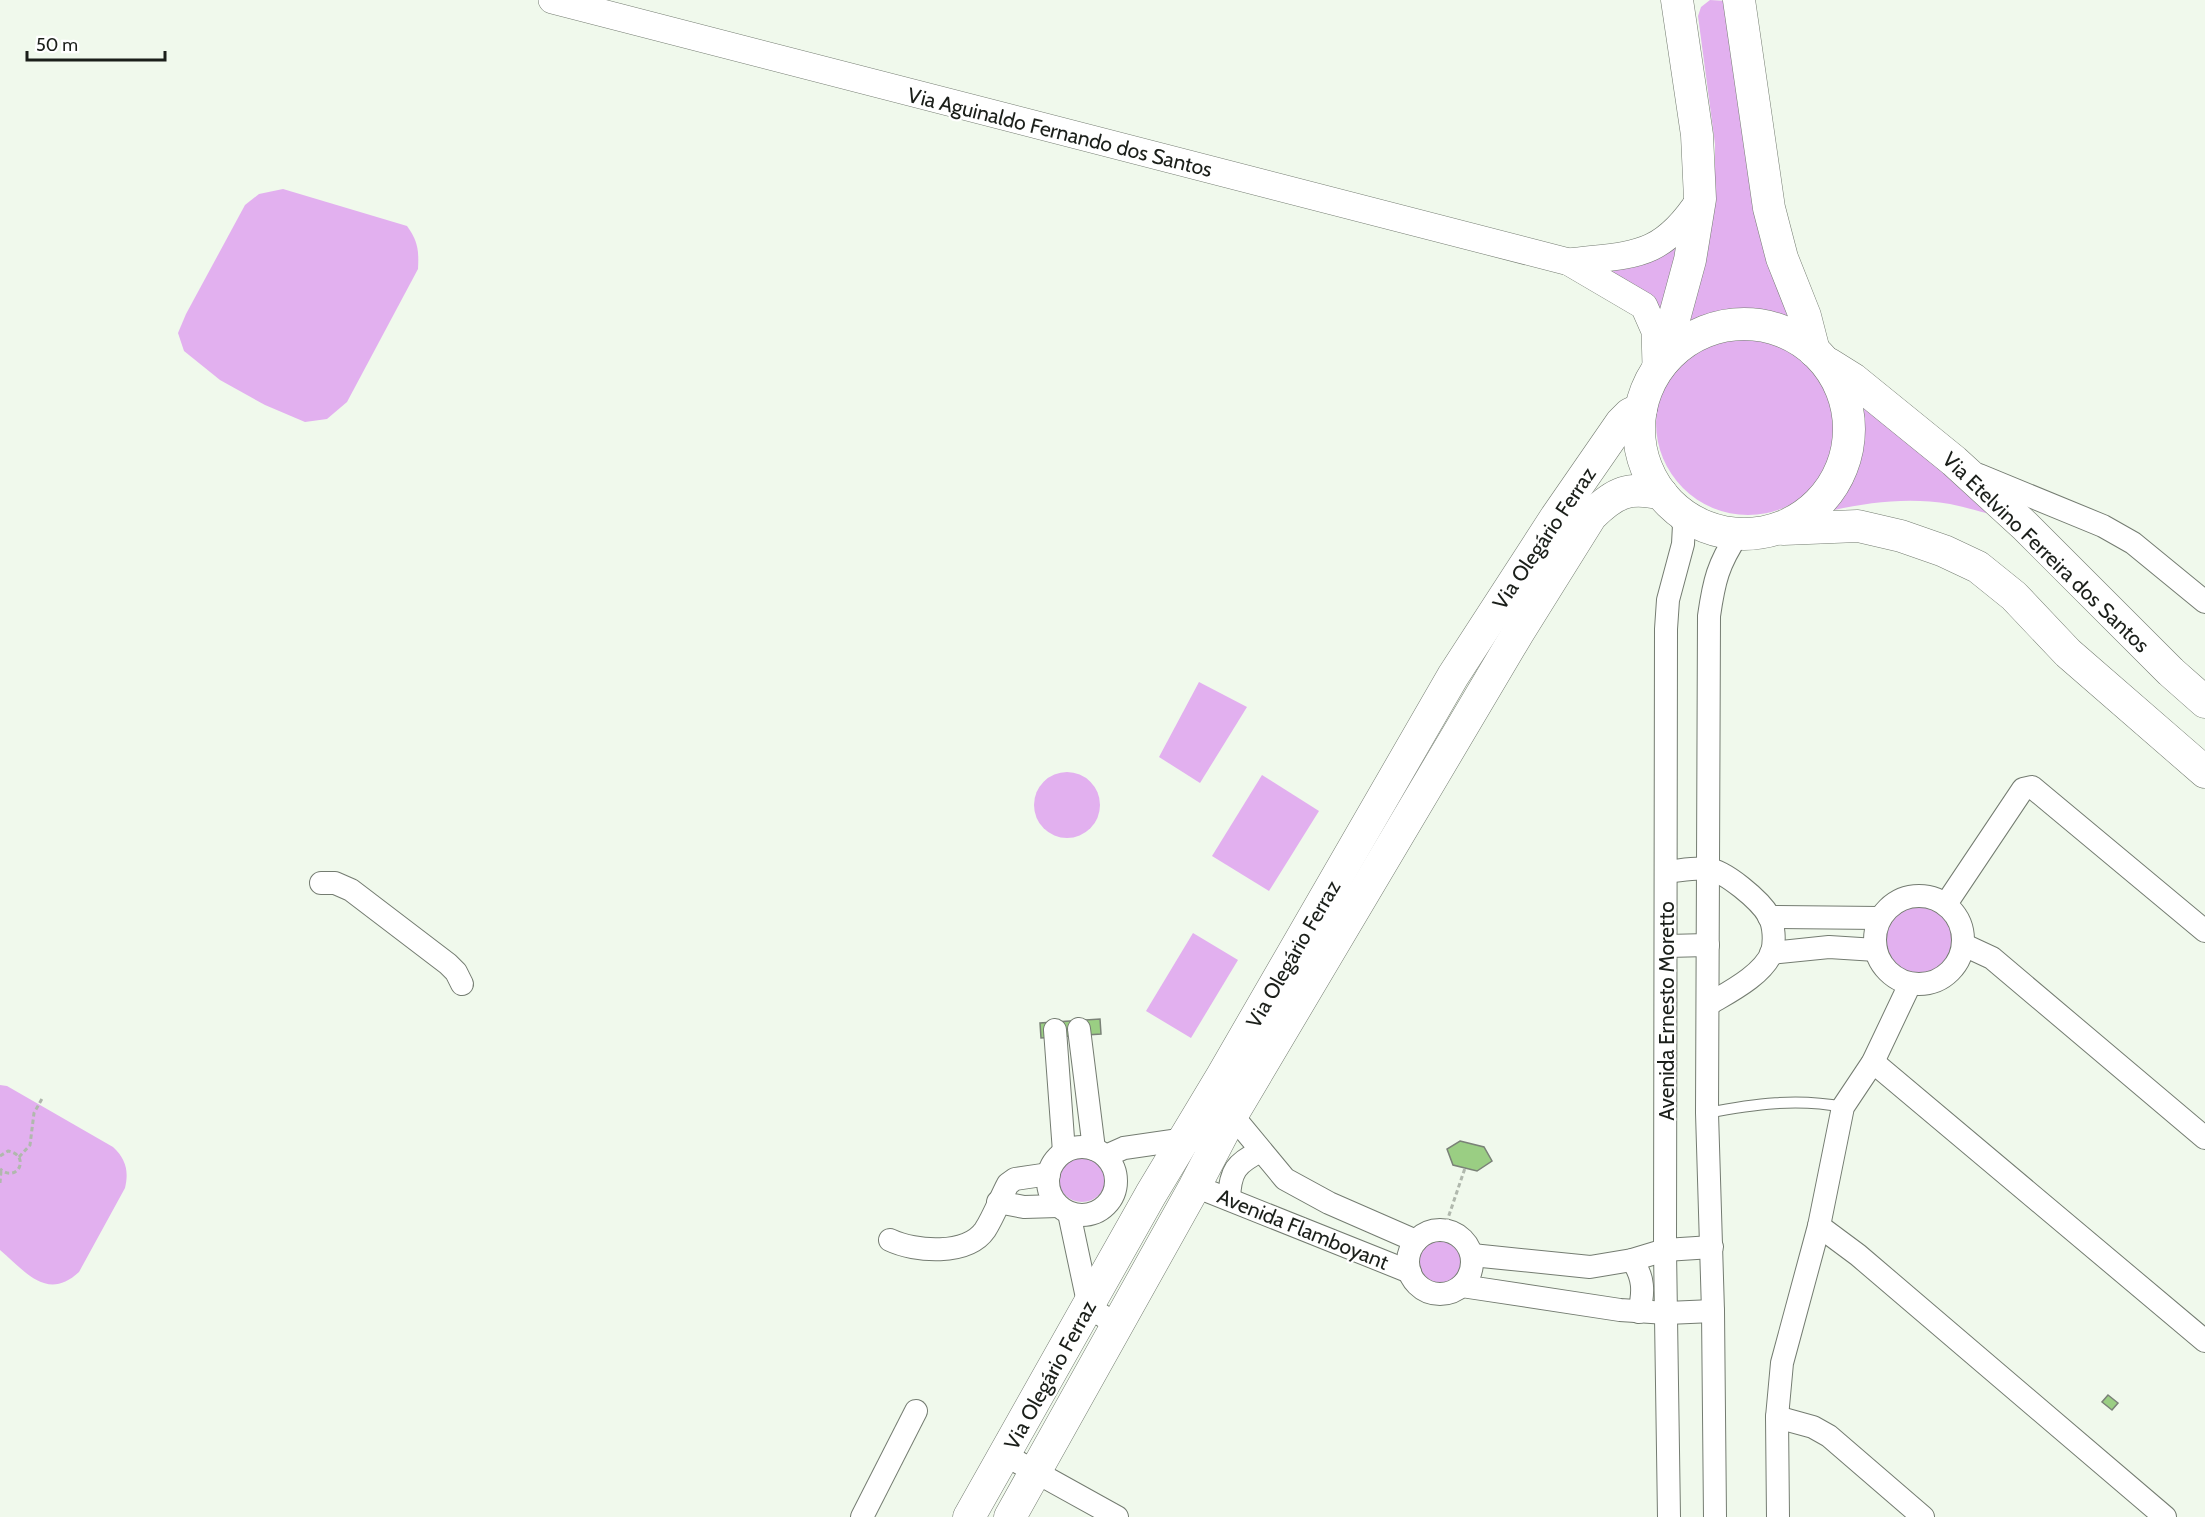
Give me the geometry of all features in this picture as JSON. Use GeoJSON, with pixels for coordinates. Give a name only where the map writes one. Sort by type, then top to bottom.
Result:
{"type":"FeatureCollection","features":[{"type":"Feature","properties":{"kind":"main road"},"geometry":{"type":"LineString","coordinates":[[1677,0],[1697,135],[1700,199],[1690,260],[1659,367],[1646,392],[1641,409],[1640,445],[1648,471],[1669,501],[1693,520],[1714,529],[1738,534],[1776,529],[1858,526],[1901,536],[1944,551],[1978,567],[2014,596],[2068,653],[2205,772]]}},
{"type":"Feature","properties":{"kind":"main road"},"geometry":{"type":"LineString","coordinates":[[1739,0],[1769,208],[1782,258],[1820,357]]}},
{"type":"Feature","properties":{"kind":"main road"},"geometry":{"type":"LineString","coordinates":[[1659,367],[1671,353],[1699,334],[1731,325],[1755,324],[1777,329],[1803,341],[1820,357],[1841,387],[1849,418],[1849,444],[1842,468],[1833,486],[1819,503],[1799,518],[1776,529]]}},
{"type":"Feature","properties":{"kind":"main road","name":"Via Etelvino Ferreira dos Santos"},"geometry":{"type":"LineString","coordinates":[[1820,357],[1853,379],[1954,461],[2025,526],[2171,672],[2205,702]]}},
{"type":"Feature","properties":{"kind":"main road","name":"Via Olegário Ferraz"},"geometry":{"type":"LineString","coordinates":[[1010,1517],[1196,1186],[1199,1144],[1453,676],[1556,517],[1621,423],[1630,414],[1641,409]]}},
{"type":"Feature","properties":{"kind":"main road","name":"Via Olegário Ferraz"},"geometry":{"type":"LineString","coordinates":[[969,1517],[1151,1194],[1199,1144],[1232,1115],[1518,633],[1591,516],[1607,500],[1640,489],[1669,501]]}},
{"type":"Feature","properties":{"kind":"street","name":"Via Aguinaldo Fernando dos Santos"},"geometry":{"type":"LineString","coordinates":[[552,0],[1569,262],[1644,306],[1655,331],[1659,367]]}},
{"type":"Feature","properties":{"kind":"street","name":"Via Aguinaldo Fernando dos Santos"},"geometry":{"type":"LineString","coordinates":[[1569,262],[1637,253],[1654,248],[1686,220],[1700,199]]}},
{"type":"Feature","properties":{"kind":"street"},"geometry":{"type":"LineString","coordinates":[[1954,461],[1985,478],[2103,526],[2133,543],[2205,602]]}},
{"type":"Feature","properties":{"kind":"street","name":"Avenida Ernesto Moretto"},"geometry":{"type":"LineString","coordinates":[[1669,501],[1684,525],[1683,544],[1668,600],[1665,628],[1667,946],[1665,1250],[1669,1517]]}},
{"type":"Feature","properties":{"kind":"street","name":"Avenida Ernesto Moretto"},"geometry":{"type":"LineString","coordinates":[[1715,1517],[1712,1247],[1707,1113],[1709,616],[1713,586],[1720,564],[1738,534]]}},
{"type":"Feature","properties":{"kind":"street"},"geometry":{"type":"LineString","coordinates":[[1946,904],[2023,789],[2032,787],[2205,931]]}},
{"type":"Feature","properties":{"kind":"street"},"geometry":{"type":"LineString","coordinates":[[1666,872],[1709,869],[1739,884],[1780,917],[1880,918]]}},
{"type":"Feature","properties":{"kind":"street"},"geometry":{"type":"LineString","coordinates":[[321,883],[335,884],[351,890],[448,964],[456,972],[462,984]]}},
{"type":"Feature","properties":{"kind":"street"},"geometry":{"type":"LineString","coordinates":[[1926,896],[1946,904],[1962,927],[1964,945],[1961,956],[1948,974],[1928,984],[1910,984],[1886,970],[1876,950],[1876,928],[1887,909],[1905,898],[1926,896]]}},
{"type":"Feature","properties":{"kind":"street"},"geometry":{"type":"LineString","coordinates":[[1780,917],[1782,951]]}},
{"type":"Feature","properties":{"kind":"street"},"geometry":{"type":"LineString","coordinates":[[1667,946],[1708,945]]}},
{"type":"Feature","properties":{"kind":"street"},"geometry":{"type":"LineString","coordinates":[[1964,945],[1992,958],[2205,1138]]}},
{"type":"Feature","properties":{"kind":"street"},"geometry":{"type":"LineString","coordinates":[[1709,1004],[1742,985],[1765,962],[1782,951],[1829,947],[1876,950]]}},
{"type":"Feature","properties":{"kind":"street"},"geometry":{"type":"LineString","coordinates":[[1778,1517],[1778,1417],[1782,1363],[1819,1226],[1844,1107],[1873,1062],[1910,984]]}},
{"type":"Feature","properties":{"kind":"street"},"geometry":{"type":"LineString","coordinates":[[999,1202],[1024,1207],[1064,1209],[1082,1215],[1095,1212],[1107,1205],[1114,1194],[1117,1181],[1114,1168],[1100,1152],[1079,1029]]}},
{"type":"Feature","properties":{"kind":"street"},"geometry":{"type":"LineString","coordinates":[[1055,1030],[1064,1152]]}},
{"type":"Feature","properties":{"kind":"street"},"geometry":{"type":"LineString","coordinates":[[1873,1062],[2205,1341]]}},
{"type":"Feature","properties":{"kind":"street","name":"Avenida Flamboyant"},"geometry":{"type":"LineString","coordinates":[[1232,1115],[1285,1179],[1329,1203],[1416,1240]]}},
{"type":"Feature","properties":{"kind":"street"},"geometry":{"type":"LineString","coordinates":[[1118,1325],[1089,1307],[1064,1209],[1050,1194],[1049,1174],[1056,1159],[1064,1152],[1080,1147],[1100,1152],[1124,1148],[1199,1144]]}},
{"type":"Feature","properties":{"kind":"street"},"geometry":{"type":"LineString","coordinates":[[1229,1199],[1232,1173],[1239,1164],[1261,1151]]}},
{"type":"Feature","properties":{"kind":"street"},"geometry":{"type":"LineString","coordinates":[[890,1240],[904,1247],[936,1249],[959,1247],[974,1241],[984,1230],[1008,1184],[1015,1179],[1049,1174]]}},
{"type":"Feature","properties":{"kind":"street","name":"Avenida Flamboyant"},"geometry":{"type":"LineString","coordinates":[[1196,1186],[1410,1272]]}},
{"type":"Feature","properties":{"kind":"street"},"geometry":{"type":"LineString","coordinates":[[1819,1226],[1858,1255],[2165,1517]]}},
{"type":"Feature","properties":{"kind":"street"},"geometry":{"type":"LineString","coordinates":[[1434,1230],[1444,1230],[1454,1232],[1462,1238],[1472,1256],[1472,1266],[1469,1277],[1462,1286],[1443,1294],[1432,1293],[1422,1288],[1410,1272],[1408,1261],[1410,1250],[1416,1240],[1424,1234],[1434,1230]]}},
{"type":"Feature","properties":{"kind":"street"},"geometry":{"type":"LineString","coordinates":[[1472,1256],[1590,1268],[1632,1260],[1665,1250],[1712,1247]]}},
{"type":"Feature","properties":{"kind":"street"},"geometry":{"type":"LineString","coordinates":[[1632,1260],[1638,1268],[1644,1294],[1640,1312]]}},
{"type":"Feature","properties":{"kind":"street"},"geometry":{"type":"LineString","coordinates":[[1462,1286],[1640,1312],[1713,1311]]}},
{"type":"Feature","properties":{"kind":"street"},"geometry":{"type":"LineString","coordinates":[[862,1517],[916,1411]]}},
{"type":"Feature","properties":{"kind":"street"},"geometry":{"type":"LineString","coordinates":[[1778,1417],[1813,1427],[1829,1436],[1923,1517]]}},
{"type":"Feature","properties":{"kind":"street"},"geometry":{"type":"LineString","coordinates":[[1005,1455],[1117,1517]]}},
{"type":"Feature","properties":{"kind":"lane"},"geometry":{"type":"LineString","coordinates":[[1707,1113],[1764,1103],[1823,1103],[1844,1107]]}},
{"type":"Feature","properties":{"kind":"path"},"geometry":{"type":"LineString","coordinates":[[19,1157],[30,1145],[34,1113],[43,1097]]}},
{"type":"Feature","properties":{"kind":"path"},"geometry":{"type":"LineString","coordinates":[[0,1156],[8,1151],[14,1152],[21,1163],[19,1169],[14,1173],[7,1174],[1,1170],[0,1183]]}},
{"type":"Feature","properties":{"kind":"path"},"geometry":{"type":"LineString","coordinates":[[1444,1230],[1465,1168]]}},
{"type":"Feature","properties":{"kind":"shaded area"},"geometry":{"type":"Polygon","coordinates":[[[1710,0],[1726,1],[1791,319],[1760,311],[1739,311],[1717,314],[1686,327],[1710,231],[1715,181],[1715,144],[1698,16],[1701,7],[1710,0]]]}},
{"type":"Feature","properties":{"kind":"shaded area"},"geometry":{"type":"Polygon","coordinates":[[[283,189],[407,226],[417,246],[418,269],[347,402],[327,419],[305,422],[265,405],[220,380],[184,351],[178,333],[245,205],[259,194],[283,189]]]}},
{"type":"Feature","properties":{"kind":"shaded area"},"geometry":{"type":"Polygon","coordinates":[[[1685,233],[1663,317],[1607,276],[1609,267],[1685,233]]]}},
{"type":"Feature","properties":{"kind":"shaded area"},"geometry":{"type":"Polygon","coordinates":[[[1748,331],[1783,338],[1813,358],[1833,388],[1840,423],[1833,458],[1813,488],[1783,508],[1748,515],[1713,508],[1683,488],[1663,458],[1656,423],[1663,388],[1683,358],[1713,338],[1748,331]]]}},
{"type":"Feature","properties":{"kind":"shaded area"},"geometry":{"type":"Polygon","coordinates":[[[1851,384],[1995,515],[1950,504],[1897,501],[1812,515],[1838,490],[1854,457],[1859,420],[1851,384]]]}},
{"type":"Feature","properties":{"kind":"shaded area"},"geometry":{"type":"Polygon","coordinates":[[[1199,682],[1247,707],[1200,783],[1159,757],[1199,682]]]}},
{"type":"Feature","properties":{"kind":"shaded area"},"geometry":{"type":"Polygon","coordinates":[[[1067,772],[1080,775],[1090,782],[1097,792],[1100,805],[1097,818],[1090,828],[1080,835],[1067,838],[1054,835],[1044,828],[1037,818],[1034,805],[1037,792],[1044,782],[1054,775],[1067,772]]]}},
{"type":"Feature","properties":{"kind":"shaded area"},"geometry":{"type":"Polygon","coordinates":[[[1262,775],[1319,811],[1269,891],[1212,856],[1262,775]]]}},
{"type":"Feature","properties":{"kind":"shaded area"},"geometry":{"type":"Polygon","coordinates":[[[1925,907],[1943,916],[1950,927],[1952,940],[1950,953],[1943,964],[1932,971],[1913,973],[1895,964],[1888,953],[1886,934],[1895,916],[1906,909],[1925,907]]]}},
{"type":"Feature","properties":{"kind":"shaded area"},"geometry":{"type":"Polygon","coordinates":[[[1193,933],[1238,960],[1191,1038],[1146,1011],[1193,933]]]}},
{"type":"Feature","properties":{"kind":"shaded area"},"geometry":{"type":"Polygon","coordinates":[[[0,1085],[7,1086],[113,1147],[121,1156],[125,1166],[127,1176],[125,1188],[79,1272],[67,1281],[47,1284],[37,1280],[0,1250],[0,1085]]]}},
{"type":"Feature","properties":{"kind":"shaded area"},"geometry":{"type":"Polygon","coordinates":[[[1077,1154],[1087,1154],[1099,1161],[1106,1173],[1106,1183],[1099,1195],[1087,1202],[1077,1202],[1062,1191],[1058,1183],[1058,1173],[1069,1158],[1077,1154]]]}},
{"type":"Feature","properties":{"kind":"shaded area"},"geometry":{"type":"Polygon","coordinates":[[[1442,1238],[1458,1245],[1465,1261],[1458,1277],[1442,1284],[1426,1277],[1419,1261],[1426,1245],[1442,1238]]]}},
{"type":"Feature","properties":{"kind":"building"},"geometry":{"type":"Polygon","coordinates":[[[1100,1019],[1101,1034],[1041,1038],[1040,1023],[1100,1019]]]}},
{"type":"Feature","properties":{"kind":"building"},"geometry":{"type":"Polygon","coordinates":[[[1460,1141],[1484,1147],[1492,1161],[1477,1171],[1453,1165],[1447,1149],[1460,1141]]]}},
{"type":"Feature","properties":{"kind":"building"},"geometry":{"type":"Polygon","coordinates":[[[2108,1395],[2118,1403],[2112,1410],[2102,1402],[2108,1395]]]}}]}
